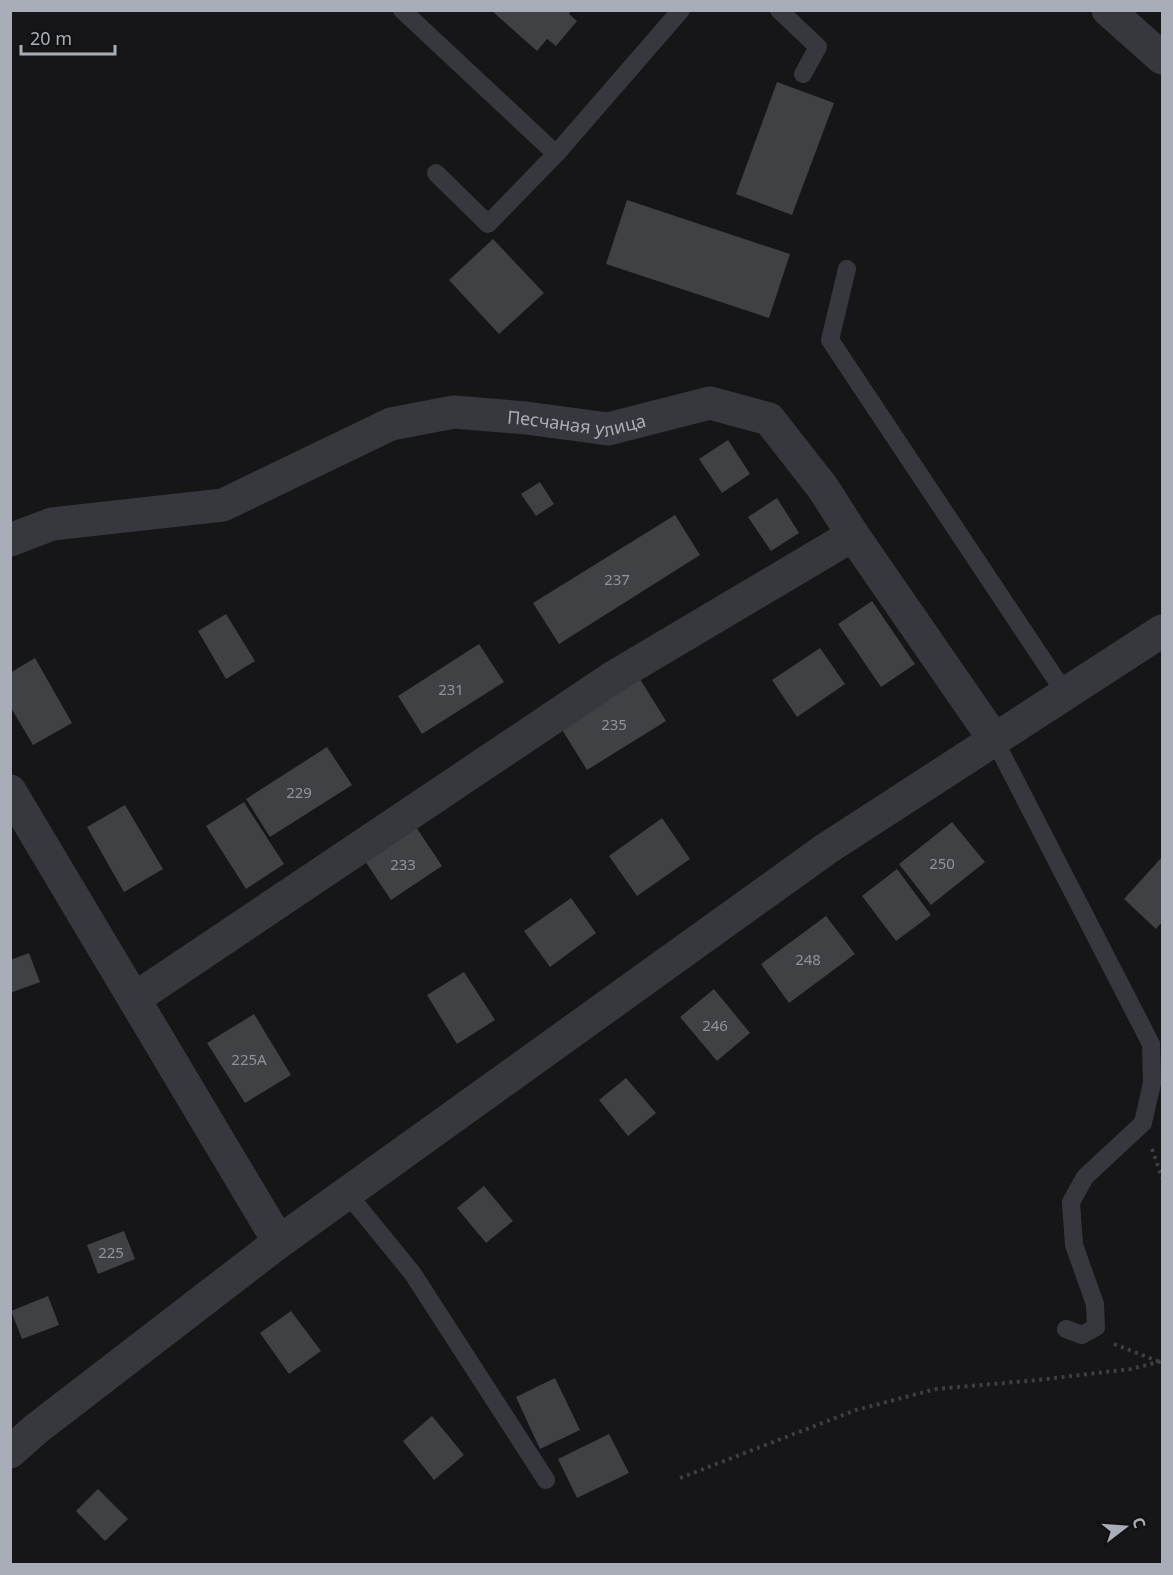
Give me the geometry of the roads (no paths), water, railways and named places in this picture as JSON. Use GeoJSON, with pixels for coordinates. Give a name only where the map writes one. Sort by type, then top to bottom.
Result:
{"type":"FeatureCollection","features":[{"type":"Feature","properties":{"kind":"street"},"geometry":{"type":"LineString","coordinates":[[1108,10],[1162,58]]}},
{"type":"Feature","properties":{"kind":"street","name":"Песчаная улица"},"geometry":{"type":"LineString","coordinates":[[10,540],[52,524],[223,505],[391,424],[454,412],[525,418],[608,429],[710,403],[769,419],[823,488],[994,739]]}},
{"type":"Feature","properties":{"kind":"street"},"geometry":{"type":"LineString","coordinates":[[134,999],[612,678],[853,535]]}},
{"type":"Feature","properties":{"kind":"street"},"geometry":{"type":"LineString","coordinates":[[10,1452],[36,1429],[279,1242],[826,849],[1162,631]]}},
{"type":"Feature","properties":{"kind":"street"},"geometry":{"type":"LineString","coordinates":[[10,791],[279,1242]]}},
{"type":"Feature","properties":{"kind":"lane"},"geometry":{"type":"LineString","coordinates":[[402,10],[556,154]]}},
{"type":"Feature","properties":{"kind":"lane"},"geometry":{"type":"LineString","coordinates":[[436,173],[488,224],[556,154],[681,10]]}},
{"type":"Feature","properties":{"kind":"lane"},"geometry":{"type":"LineString","coordinates":[[779,10],[818,47],[803,74]]}},
{"type":"Feature","properties":{"kind":"lane"},"geometry":{"type":"LineString","coordinates":[[847,269],[830,340],[1065,693]]}},
{"type":"Feature","properties":{"kind":"lane"},"geometry":{"type":"LineString","coordinates":[[994,739],[1151,1044],[1152,1083],[1143,1123],[1085,1177],[1071,1202],[1074,1245],[1095,1304],[1096,1327],[1082,1335],[1066,1329]]}},
{"type":"Feature","properties":{"kind":"lane"},"geometry":{"type":"LineString","coordinates":[[347,1193],[413,1274],[546,1480]]}}]}
